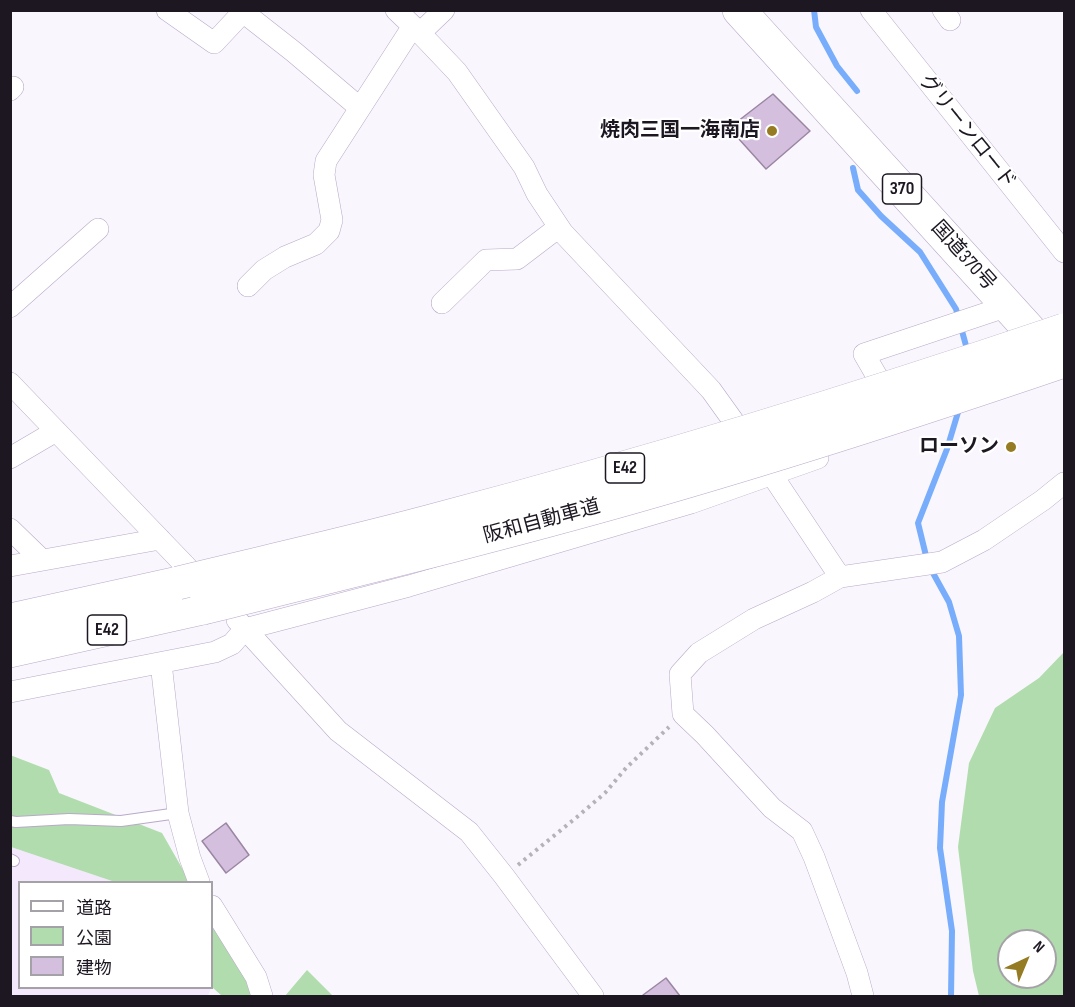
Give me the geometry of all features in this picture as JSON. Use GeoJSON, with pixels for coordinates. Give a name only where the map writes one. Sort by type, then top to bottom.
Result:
{"type":"FeatureCollection","features":[{"type":"Feature","properties":{"kind":"highway","name":"国道370号"},"geometry":{"type":"LineString","coordinates":[[740,10],[1065,370]]}},
{"type":"Feature","properties":{"kind":"highway","name":"阪和自動車道"},"geometry":{"type":"LineString","coordinates":[[10,620],[178,583],[434,520],[629,467],[824,408],[1065,330]]}},
{"type":"Feature","properties":{"kind":"highway","name":"阪和自動車道"},"geometry":{"type":"LineString","coordinates":[[10,651],[203,608],[441,549],[638,496],[831,438],[1065,361]]}},
{"type":"Feature","properties":{"kind":"street"},"geometry":{"type":"LineString","coordinates":[[167,10],[214,43],[243,12],[360,108]]}},
{"type":"Feature","properties":{"kind":"street"},"geometry":{"type":"LineString","coordinates":[[396,10],[457,72],[524,168],[537,194],[563,233],[711,390],[772,475],[840,577]]}},
{"type":"Feature","properties":{"kind":"street"},"geometry":{"type":"LineString","coordinates":[[248,286],[264,270],[285,257],[316,244],[329,231],[332,220],[324,175],[326,161],[360,108],[417,30],[444,10]]}},
{"type":"Feature","properties":{"kind":"street","name":"グリーンロード"},"geometry":{"type":"LineString","coordinates":[[871,10],[1065,252]]}},
{"type":"Feature","properties":{"kind":"street"},"geometry":{"type":"LineString","coordinates":[[442,303],[486,260],[517,259],[559,226]]}},
{"type":"Feature","properties":{"kind":"street"},"geometry":{"type":"LineString","coordinates":[[10,307],[98,230]]}},
{"type":"Feature","properties":{"kind":"street"},"geometry":{"type":"LineString","coordinates":[[906,425],[864,354],[1008,306]]}},
{"type":"Feature","properties":{"kind":"street"},"geometry":{"type":"LineString","coordinates":[[10,692],[215,652],[232,644],[245,629],[409,586],[691,503],[1065,370]]}},
{"type":"Feature","properties":{"kind":"street"},"geometry":{"type":"LineString","coordinates":[[10,383],[245,629],[338,731],[469,832],[593,996]]}},
{"type":"Feature","properties":{"kind":"street"},"geometry":{"type":"LineString","coordinates":[[10,458],[56,431]]}},
{"type":"Feature","properties":{"kind":"street"},"geometry":{"type":"LineString","coordinates":[[863,996],[840,925],[802,831],[772,808],[683,714],[680,674],[699,653],[754,619],[840,577],[942,562],[984,540],[1065,483]]}},
{"type":"Feature","properties":{"kind":"street"},"geometry":{"type":"LineString","coordinates":[[10,529],[42,561]]}},
{"type":"Feature","properties":{"kind":"street"},"geometry":{"type":"LineString","coordinates":[[10,566],[160,539]]}},
{"type":"Feature","properties":{"kind":"street"},"geometry":{"type":"LineString","coordinates":[[161,663],[178,813],[199,881]]}},
{"type":"Feature","properties":{"kind":"street"},"geometry":{"type":"LineString","coordinates":[[213,908],[256,977],[262,996]]}},
{"type":"Feature","properties":{"kind":"lane"},"geometry":{"type":"LineString","coordinates":[[10,821],[69,819],[122,821],[178,813]]}},
{"type":"Feature","properties":{"kind":"path"},"geometry":{"type":"LineString","coordinates":[[504,876],[605,793],[626,768],[683,714]]}},
{"type":"Feature","properties":{"kind":"shaded area"},"geometry":{"type":"Polygon","coordinates":[[[11,847],[112,881],[18,881],[18,989],[211,989],[208,996],[11,996],[11,847]]]}},
{"type":"Feature","properties":{"kind":"green space"},"geometry":{"type":"Polygon","coordinates":[[[1064,652],[1064,996],[979,996],[973,971],[958,847],[969,763],[995,708],[1039,678],[1064,652]]]}},
{"type":"Feature","properties":{"kind":"green space"},"geometry":{"type":"Polygon","coordinates":[[[10,755],[49,770],[59,793],[162,833],[189,881],[112,881],[11,847],[10,755]]]}},
{"type":"Feature","properties":{"kind":"green space"},"geometry":{"type":"Polygon","coordinates":[[[213,921],[253,991],[250,996],[222,996],[213,988],[213,921]]]}},
{"type":"Feature","properties":{"kind":"green space"},"geometry":{"type":"Polygon","coordinates":[[[307,970],[333,996],[285,996],[307,970]]]}},
{"type":"Feature","properties":{"kind":"building"},"geometry":{"type":"Polygon","coordinates":[[[773,94],[810,131],[766,169],[729,128],[773,94]]]}},
{"type":"Feature","properties":{"kind":"building"},"geometry":{"type":"Polygon","coordinates":[[[226,823],[249,855],[226,873],[202,841],[226,823]]]}},
{"type":"Feature","properties":{"kind":"building"},"geometry":{"type":"Polygon","coordinates":[[[666,978],[680,996],[643,995],[666,978]]]}},
{"type":"Feature","properties":{"kind":"waterway"},"geometry":{"type":"LineString","coordinates":[[814,10],[816,27],[837,66],[857,91]]}},
{"type":"Feature","properties":{"kind":"waterway"},"geometry":{"type":"LineString","coordinates":[[853,168],[858,190],[881,216],[920,252],[956,309],[968,353]]}},
{"type":"Feature","properties":{"kind":"waterway"},"geometry":{"type":"LineString","coordinates":[[951,996],[952,931],[940,848],[942,802],[961,695],[959,636],[949,602],[928,564],[918,523],[947,449],[959,409]]}},
{"type":"Feature","properties":{"kind":"place","name":"焼肉三国一海南店"},"geometry":{"type":"Point","coordinates":[772,131]}},
{"type":"Feature","properties":{"kind":"place","name":"ローソン"},"geometry":{"type":"Point","coordinates":[1011,447]}}]}
